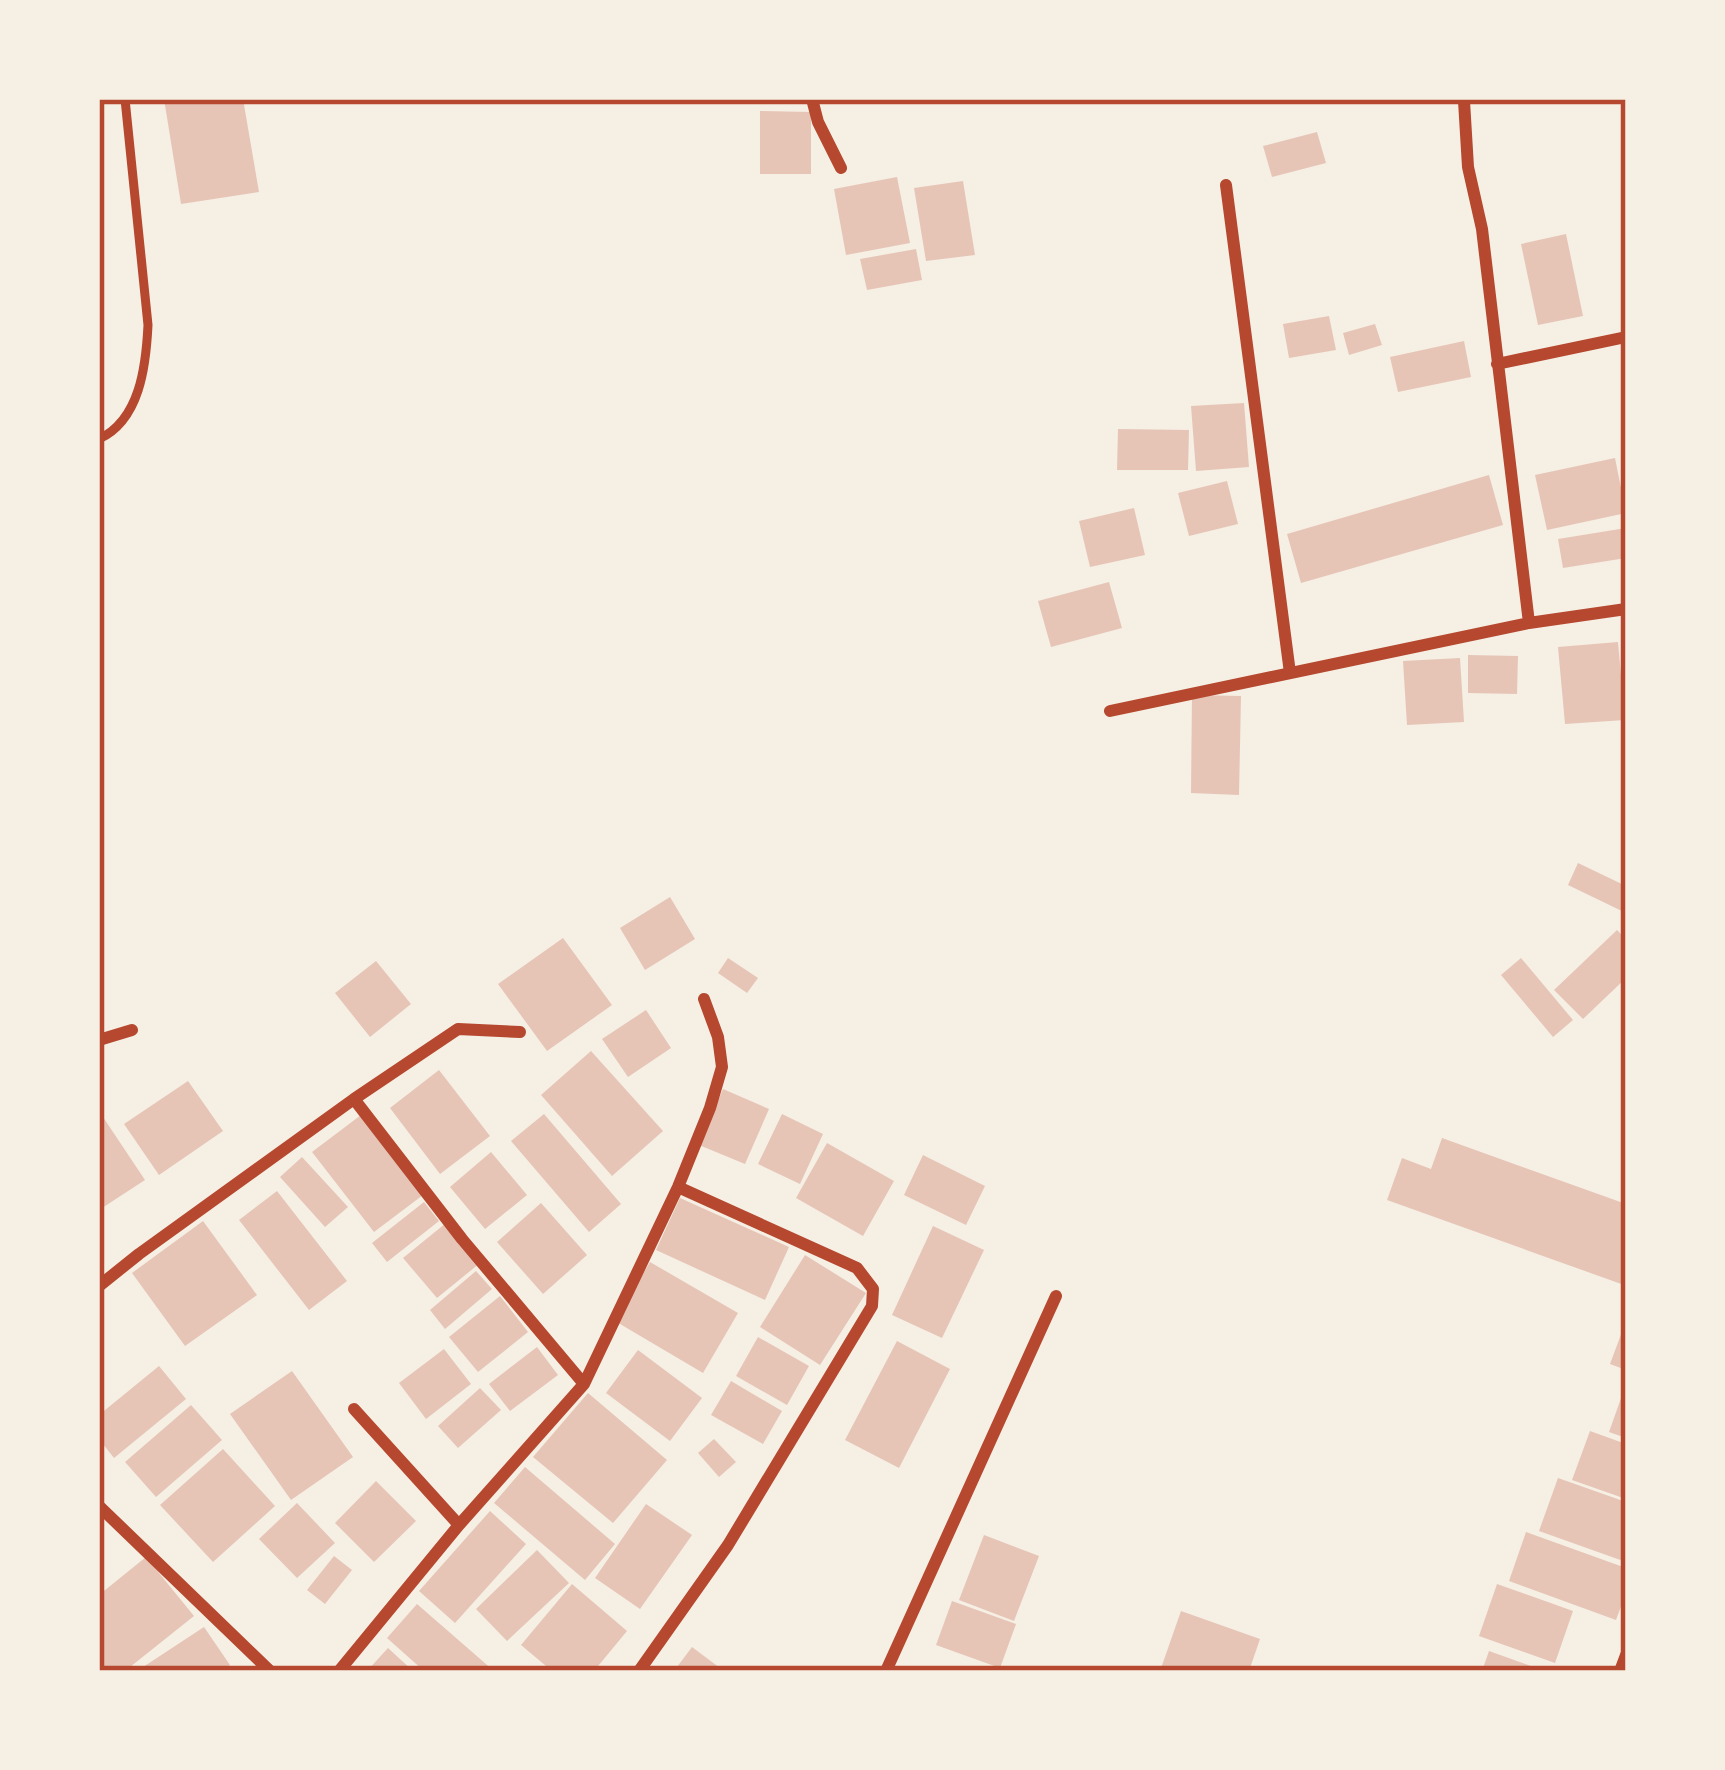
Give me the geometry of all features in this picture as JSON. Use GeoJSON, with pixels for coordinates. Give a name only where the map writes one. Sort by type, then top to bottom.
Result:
{"type":"FeatureCollection","features":[{"type":"Feature","properties":{"kind":"street"},"geometry":{"type":"LineString","coordinates":[[812,99],[818,122],[842,168]]}},
{"type":"Feature","properties":{"kind":"street"},"geometry":{"type":"LineString","coordinates":[[1464,101],[1468,167],[1482,229],[1529,623]]}},
{"type":"Feature","properties":{"kind":"street"},"geometry":{"type":"LineString","coordinates":[[1226,185],[1290,673]]}},
{"type":"Feature","properties":{"kind":"street"},"geometry":{"type":"LineString","coordinates":[[1497,364],[1626,337]]}},
{"type":"Feature","properties":{"kind":"street"},"geometry":{"type":"LineString","coordinates":[[1110,711],[1529,623],[1626,609]]}},
{"type":"Feature","properties":{"kind":"street"},"geometry":{"type":"LineString","coordinates":[[339,1671],[584,1384],[678,1187],[710,1108],[722,1067],[718,1037],[704,999]]}},
{"type":"Feature","properties":{"kind":"street"},"geometry":{"type":"LineString","coordinates":[[99,1286],[354,1099],[458,1029],[520,1032]]}},
{"type":"Feature","properties":{"kind":"street"},"geometry":{"type":"LineString","coordinates":[[99,1040],[133,1030]]}},
{"type":"Feature","properties":{"kind":"street"},"geometry":{"type":"LineString","coordinates":[[354,1099],[584,1384]]}},
{"type":"Feature","properties":{"kind":"street"},"geometry":{"type":"LineString","coordinates":[[639,1671],[761,1492],[872,1306],[874,1289],[857,1268],[678,1187]]}},
{"type":"Feature","properties":{"kind":"street"},"geometry":{"type":"LineString","coordinates":[[886,1671],[1056,1296]]}},
{"type":"Feature","properties":{"kind":"street"},"geometry":{"type":"LineString","coordinates":[[354,1408],[459,1526]]}},
{"type":"Feature","properties":{"kind":"street"},"geometry":{"type":"LineString","coordinates":[[99,1506],[270,1671]]}},
{"type":"Feature","properties":{"kind":"street"},"geometry":{"type":"LineString","coordinates":[[1620,1671],[1626,1655]]}},
{"type":"Feature","properties":{"kind":"lane"},"geometry":{"type":"LineString","coordinates":[[99,439],[122,421],[135,401],[147,354],[124,99]]}},
{"type":"Feature","properties":{"kind":"building"},"geometry":{"type":"Polygon","coordinates":[[[164,99],[243,99],[259,192],[181,204],[164,99]]]}},
{"type":"Feature","properties":{"kind":"building"},"geometry":{"type":"Polygon","coordinates":[[[760,111],[811,112],[811,174],[760,174],[760,111]]]}},
{"type":"Feature","properties":{"kind":"building"},"geometry":{"type":"Polygon","coordinates":[[[1317,132],[1326,163],[1272,177],[1263,146],[1317,132]]]}},
{"type":"Feature","properties":{"kind":"building"},"geometry":{"type":"Polygon","coordinates":[[[897,177],[910,243],[846,255],[834,189],[897,177]]]}},
{"type":"Feature","properties":{"kind":"building"},"geometry":{"type":"Polygon","coordinates":[[[963,181],[975,255],[926,261],[914,188],[963,181]]]}},
{"type":"Feature","properties":{"kind":"building"},"geometry":{"type":"Polygon","coordinates":[[[1566,234],[1583,316],[1538,325],[1521,244],[1566,234]]]}},
{"type":"Feature","properties":{"kind":"building"},"geometry":{"type":"Polygon","coordinates":[[[916,249],[922,280],[867,290],[860,259],[916,249]]]}},
{"type":"Feature","properties":{"kind":"building"},"geometry":{"type":"Polygon","coordinates":[[[1329,316],[1336,350],[1289,358],[1283,324],[1329,316]]]}},
{"type":"Feature","properties":{"kind":"building"},"geometry":{"type":"Polygon","coordinates":[[[1375,324],[1382,345],[1349,355],[1343,333],[1375,324]]]}},
{"type":"Feature","properties":{"kind":"building"},"geometry":{"type":"Polygon","coordinates":[[[1464,341],[1471,377],[1398,392],[1390,357],[1464,341]]]}},
{"type":"Feature","properties":{"kind":"building"},"geometry":{"type":"Polygon","coordinates":[[[1244,403],[1249,467],[1196,471],[1191,406],[1244,403]]]}},
{"type":"Feature","properties":{"kind":"building"},"geometry":{"type":"Polygon","coordinates":[[[1118,429],[1189,430],[1188,470],[1117,470],[1118,429]]]}},
{"type":"Feature","properties":{"kind":"building"},"geometry":{"type":"Polygon","coordinates":[[[1615,458],[1626,513],[1547,530],[1535,475],[1615,458]]]}},
{"type":"Feature","properties":{"kind":"building"},"geometry":{"type":"Polygon","coordinates":[[[1489,475],[1503,525],[1301,583],[1287,534],[1489,475]]]}},
{"type":"Feature","properties":{"kind":"building"},"geometry":{"type":"Polygon","coordinates":[[[1227,481],[1238,524],[1189,536],[1178,493],[1227,481]]]}},
{"type":"Feature","properties":{"kind":"building"},"geometry":{"type":"Polygon","coordinates":[[[1134,508],[1145,555],[1090,567],[1079,521],[1134,508]]]}},
{"type":"Feature","properties":{"kind":"building"},"geometry":{"type":"Polygon","coordinates":[[[1626,528],[1626,558],[1563,568],[1558,539],[1626,528]]]}},
{"type":"Feature","properties":{"kind":"building"},"geometry":{"type":"Polygon","coordinates":[[[1109,582],[1122,628],[1051,647],[1038,601],[1109,582]]]}},
{"type":"Feature","properties":{"kind":"building"},"geometry":{"type":"Polygon","coordinates":[[[1618,642],[1625,720],[1565,724],[1558,647],[1618,642]]]}},
{"type":"Feature","properties":{"kind":"building"},"geometry":{"type":"Polygon","coordinates":[[[1468,655],[1518,656],[1517,694],[1468,693],[1468,655]]]}},
{"type":"Feature","properties":{"kind":"building"},"geometry":{"type":"Polygon","coordinates":[[[1460,658],[1464,722],[1407,725],[1403,661],[1460,658]]]}},
{"type":"Feature","properties":{"kind":"building"},"geometry":{"type":"Polygon","coordinates":[[[1192,695],[1241,696],[1239,795],[1191,793],[1192,695]]]}},
{"type":"Feature","properties":{"kind":"building"},"geometry":{"type":"Polygon","coordinates":[[[1578,863],[1626,886],[1626,913],[1568,885],[1578,863]]]}},
{"type":"Feature","properties":{"kind":"building"},"geometry":{"type":"Polygon","coordinates":[[[670,897],[695,939],[645,970],[620,928],[670,897]]]}},
{"type":"Feature","properties":{"kind":"building"},"geometry":{"type":"Polygon","coordinates":[[[1617,930],[1626,939],[1626,978],[1583,1019],[1554,990],[1617,930]]]}},
{"type":"Feature","properties":{"kind":"building"},"geometry":{"type":"Polygon","coordinates":[[[563,938],[612,1005],[547,1051],[498,984],[563,938]]]}},
{"type":"Feature","properties":{"kind":"building"},"geometry":{"type":"Polygon","coordinates":[[[728,958],[758,978],[747,993],[718,973],[728,958]]]}},
{"type":"Feature","properties":{"kind":"building"},"geometry":{"type":"Polygon","coordinates":[[[1521,958],[1573,1020],[1553,1037],[1501,975],[1521,958]]]}},
{"type":"Feature","properties":{"kind":"building"},"geometry":{"type":"Polygon","coordinates":[[[376,961],[411,1004],[370,1037],[335,993],[376,961]]]}},
{"type":"Feature","properties":{"kind":"building"},"geometry":{"type":"Polygon","coordinates":[[[646,1010],[671,1048],[628,1077],[602,1039],[646,1010]]]}},
{"type":"Feature","properties":{"kind":"building"},"geometry":{"type":"Polygon","coordinates":[[[591,1051],[663,1131],[612,1176],[541,1095],[591,1051]]]}},
{"type":"Feature","properties":{"kind":"building"},"geometry":{"type":"Polygon","coordinates":[[[439,1070],[490,1136],[440,1174],[390,1108],[439,1070]]]}},
{"type":"Feature","properties":{"kind":"building"},"geometry":{"type":"Polygon","coordinates":[[[188,1081],[223,1131],[159,1175],[124,1124],[188,1081]]]}},
{"type":"Feature","properties":{"kind":"building"},"geometry":{"type":"Polygon","coordinates":[[[723,1089],[769,1109],[745,1164],[699,1145],[723,1089]]]}},
{"type":"Feature","properties":{"kind":"building"},"geometry":{"type":"Polygon","coordinates":[[[99,1111],[145,1180],[99,1210],[99,1111]]]}},
{"type":"Feature","properties":{"kind":"building"},"geometry":{"type":"Polygon","coordinates":[[[544,1114],[621,1204],[589,1232],[511,1141],[544,1114]]]}},
{"type":"Feature","properties":{"kind":"building"},"geometry":{"type":"Polygon","coordinates":[[[782,1114],[823,1134],[800,1184],[758,1164],[782,1114]]]}},
{"type":"Feature","properties":{"kind":"building"},"geometry":{"type":"Polygon","coordinates":[[[361,1115],[423,1195],[374,1232],[312,1152],[361,1115]]]}},
{"type":"Feature","properties":{"kind":"building"},"geometry":{"type":"Polygon","coordinates":[[[1442,1138],[1626,1204],[1624,1285],[1387,1200],[1402,1158],[1431,1169],[1442,1138]]]}},
{"type":"Feature","properties":{"kind":"building"},"geometry":{"type":"Polygon","coordinates":[[[827,1143],[894,1181],[863,1236],[796,1198],[827,1143]]]}},
{"type":"Feature","properties":{"kind":"building"},"geometry":{"type":"Polygon","coordinates":[[[491,1152],[527,1195],[485,1229],[450,1187],[491,1152]]]}},
{"type":"Feature","properties":{"kind":"building"},"geometry":{"type":"Polygon","coordinates":[[[923,1155],[985,1186],[966,1225],[904,1195],[923,1155]]]}},
{"type":"Feature","properties":{"kind":"building"},"geometry":{"type":"Polygon","coordinates":[[[302,1157],[348,1207],[325,1227],[280,1177],[302,1157]]]}},
{"type":"Feature","properties":{"kind":"building"},"geometry":{"type":"Polygon","coordinates":[[[277,1191],[347,1281],[309,1310],[239,1220],[277,1191]]]}},
{"type":"Feature","properties":{"kind":"building"},"geometry":{"type":"Polygon","coordinates":[[[680,1198],[789,1247],[765,1300],[656,1250],[680,1198]]]}},
{"type":"Feature","properties":{"kind":"building"},"geometry":{"type":"Polygon","coordinates":[[[424,1202],[439,1221],[387,1262],[372,1243],[424,1202]]]}},
{"type":"Feature","properties":{"kind":"building"},"geometry":{"type":"Polygon","coordinates":[[[541,1203],[587,1255],[543,1294],[497,1242],[541,1203]]]}},
{"type":"Feature","properties":{"kind":"building"},"geometry":{"type":"Polygon","coordinates":[[[203,1221],[257,1295],[185,1346],[132,1273],[203,1221]]]}},
{"type":"Feature","properties":{"kind":"building"},"geometry":{"type":"Polygon","coordinates":[[[446,1223],[480,1263],[437,1298],[403,1258],[446,1223]]]}},
{"type":"Feature","properties":{"kind":"building"},"geometry":{"type":"Polygon","coordinates":[[[933,1226],[984,1250],[942,1338],[892,1315],[933,1226]]]}},
{"type":"Feature","properties":{"kind":"building"},"geometry":{"type":"Polygon","coordinates":[[[805,1255],[866,1293],[820,1365],[760,1327],[805,1255]]]}},
{"type":"Feature","properties":{"kind":"building"},"geometry":{"type":"Polygon","coordinates":[[[650,1262],[738,1313],[703,1373],[615,1321],[650,1262]]]}},
{"type":"Feature","properties":{"kind":"building"},"geometry":{"type":"Polygon","coordinates":[[[476,1271],[492,1289],[445,1329],[430,1310],[476,1271]]]}},
{"type":"Feature","properties":{"kind":"building"},"geometry":{"type":"Polygon","coordinates":[[[500,1296],[528,1332],[478,1372],[449,1337],[500,1296]]]}},
{"type":"Feature","properties":{"kind":"building"},"geometry":{"type":"Polygon","coordinates":[[[1626,1321],[1626,1370],[1610,1364],[1626,1321]]]}},
{"type":"Feature","properties":{"kind":"building"},"geometry":{"type":"Polygon","coordinates":[[[758,1337],[809,1366],[787,1405],[736,1376],[758,1337]]]}},
{"type":"Feature","properties":{"kind":"building"},"geometry":{"type":"Polygon","coordinates":[[[897,1341],[950,1369],[899,1468],[845,1440],[897,1341]]]}},
{"type":"Feature","properties":{"kind":"building"},"geometry":{"type":"Polygon","coordinates":[[[537,1347],[558,1375],[510,1411],[489,1384],[537,1347]]]}},
{"type":"Feature","properties":{"kind":"building"},"geometry":{"type":"Polygon","coordinates":[[[444,1349],[471,1384],[426,1419],[399,1383],[444,1349]]]}},
{"type":"Feature","properties":{"kind":"building"},"geometry":{"type":"Polygon","coordinates":[[[638,1350],[702,1398],[670,1441],[606,1393],[638,1350]]]}},
{"type":"Feature","properties":{"kind":"building"},"geometry":{"type":"Polygon","coordinates":[[[159,1366],[186,1399],[114,1458],[99,1439],[99,1415],[159,1366]]]}},
{"type":"Feature","properties":{"kind":"building"},"geometry":{"type":"Polygon","coordinates":[[[292,1371],[353,1457],[291,1500],[230,1414],[292,1371]]]}},
{"type":"Feature","properties":{"kind":"building"},"geometry":{"type":"Polygon","coordinates":[[[731,1381],[782,1411],[763,1444],[711,1415],[731,1381]]]}},
{"type":"Feature","properties":{"kind":"building"},"geometry":{"type":"Polygon","coordinates":[[[1626,1387],[1626,1438],[1609,1432],[1626,1387]]]}},
{"type":"Feature","properties":{"kind":"building"},"geometry":{"type":"Polygon","coordinates":[[[480,1388],[501,1410],[458,1448],[438,1426],[480,1388]]]}},
{"type":"Feature","properties":{"kind":"building"},"geometry":{"type":"Polygon","coordinates":[[[588,1393],[667,1460],[613,1523],[533,1457],[588,1393]]]}},
{"type":"Feature","properties":{"kind":"building"},"geometry":{"type":"Polygon","coordinates":[[[191,1405],[222,1440],[156,1497],[125,1462],[191,1405]]]}},
{"type":"Feature","properties":{"kind":"building"},"geometry":{"type":"Polygon","coordinates":[[[1590,1431],[1626,1444],[1626,1499],[1572,1480],[1590,1431]]]}},
{"type":"Feature","properties":{"kind":"building"},"geometry":{"type":"Polygon","coordinates":[[[714,1439],[736,1462],[719,1477],[698,1453],[714,1439]]]}},
{"type":"Feature","properties":{"kind":"building"},"geometry":{"type":"Polygon","coordinates":[[[223,1449],[275,1506],[213,1562],[160,1505],[223,1449]]]}},
{"type":"Feature","properties":{"kind":"building"},"geometry":{"type":"Polygon","coordinates":[[[525,1467],[615,1544],[585,1580],[494,1503],[525,1467]]]}},
{"type":"Feature","properties":{"kind":"building"},"geometry":{"type":"Polygon","coordinates":[[[1558,1478],[1626,1502],[1626,1562],[1539,1531],[1558,1478]]]}},
{"type":"Feature","properties":{"kind":"building"},"geometry":{"type":"Polygon","coordinates":[[[376,1481],[416,1521],[374,1562],[335,1523],[376,1481]]]}},
{"type":"Feature","properties":{"kind":"building"},"geometry":{"type":"Polygon","coordinates":[[[297,1503],[335,1543],[297,1578],[259,1539],[297,1503]]]}},
{"type":"Feature","properties":{"kind":"building"},"geometry":{"type":"Polygon","coordinates":[[[646,1504],[692,1535],[640,1609],[595,1578],[646,1504]]]}},
{"type":"Feature","properties":{"kind":"building"},"geometry":{"type":"Polygon","coordinates":[[[490,1511],[526,1544],[455,1623],[419,1591],[490,1511]]]}},
{"type":"Feature","properties":{"kind":"building"},"geometry":{"type":"Polygon","coordinates":[[[1526,1532],[1626,1568],[1626,1593],[1616,1620],[1509,1581],[1526,1532]]]}},
{"type":"Feature","properties":{"kind":"building"},"geometry":{"type":"Polygon","coordinates":[[[984,1535],[1039,1556],[1014,1621],[959,1600],[984,1535]]]}},
{"type":"Feature","properties":{"kind":"building"},"geometry":{"type":"Polygon","coordinates":[[[537,1550],[569,1583],[507,1641],[476,1609],[537,1550]]]}},
{"type":"Feature","properties":{"kind":"building"},"geometry":{"type":"Polygon","coordinates":[[[334,1556],[352,1570],[325,1604],[307,1590],[334,1556]]]}},
{"type":"Feature","properties":{"kind":"building"},"geometry":{"type":"Polygon","coordinates":[[[146,1557],[194,1616],[125,1671],[99,1671],[99,1595],[146,1557]]]}},
{"type":"Feature","properties":{"kind":"building"},"geometry":{"type":"Polygon","coordinates":[[[572,1584],[627,1631],[594,1671],[552,1671],[521,1645],[572,1584]]]}},
{"type":"Feature","properties":{"kind":"building"},"geometry":{"type":"Polygon","coordinates":[[[1497,1584],[1573,1611],[1555,1663],[1479,1636],[1497,1584]]]}},
{"type":"Feature","properties":{"kind":"building"},"geometry":{"type":"Polygon","coordinates":[[[952,1601],[1016,1624],[1000,1668],[936,1645],[952,1601]]]}},
{"type":"Feature","properties":{"kind":"building"},"geometry":{"type":"Polygon","coordinates":[[[417,1604],[494,1671],[424,1671],[387,1638],[417,1604]]]}},
{"type":"Feature","properties":{"kind":"building"},"geometry":{"type":"Polygon","coordinates":[[[1181,1611],[1260,1639],[1249,1671],[1160,1671],[1181,1611]]]}},
{"type":"Feature","properties":{"kind":"building"},"geometry":{"type":"Polygon","coordinates":[[[204,1627],[230,1665],[220,1671],[137,1671],[204,1627]]]}},
{"type":"Feature","properties":{"kind":"building"},"geometry":{"type":"Polygon","coordinates":[[[692,1647],[724,1671],[674,1671],[692,1647]]]}},
{"type":"Feature","properties":{"kind":"building"},"geometry":{"type":"Polygon","coordinates":[[[388,1648],[413,1671],[367,1671],[388,1648]]]}},
{"type":"Feature","properties":{"kind":"building"},"geometry":{"type":"Polygon","coordinates":[[[1489,1651],[1542,1670],[1542,1671],[1482,1671],[1489,1651]]]}}]}
